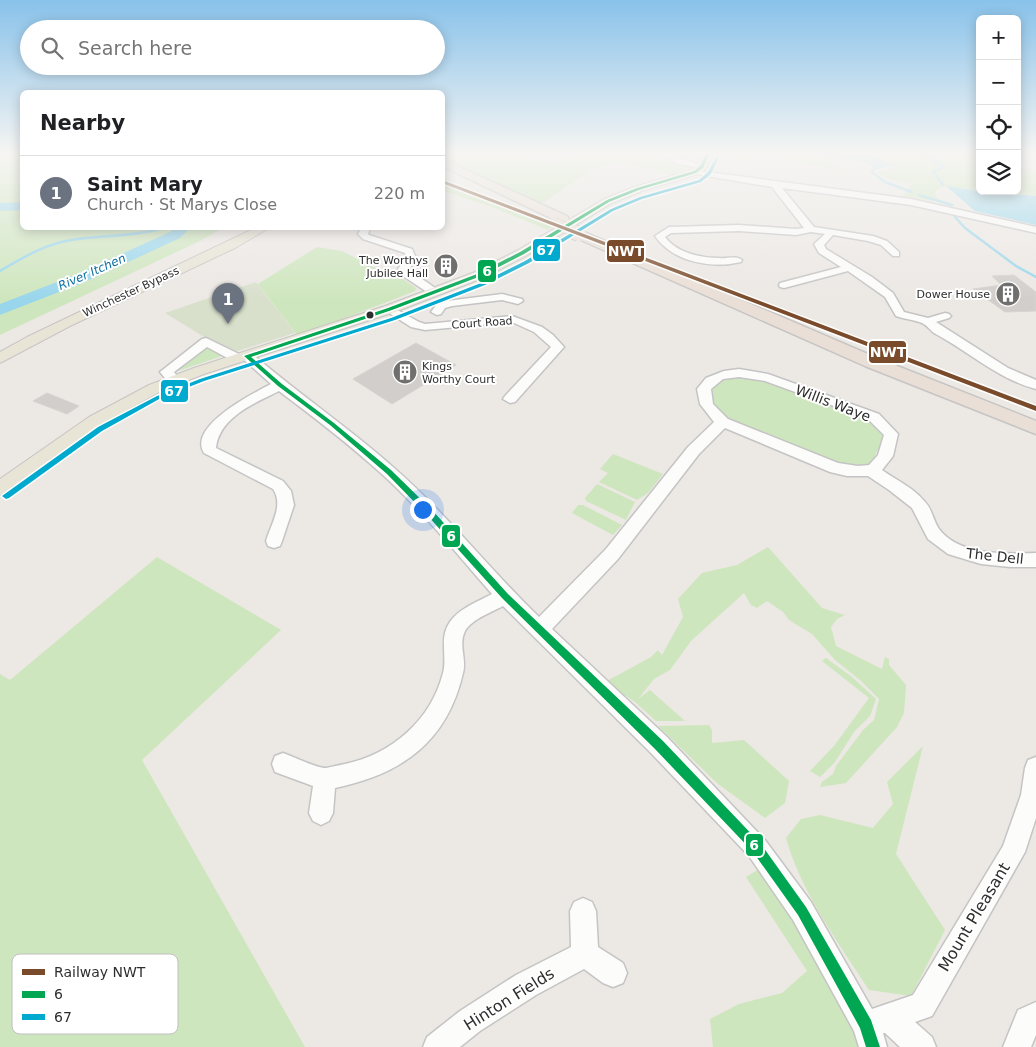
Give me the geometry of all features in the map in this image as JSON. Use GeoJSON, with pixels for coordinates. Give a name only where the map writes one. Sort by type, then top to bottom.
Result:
{"type":"FeatureCollection","features":[{"type":"Feature","properties":{"kind":"highway"},"geometry":{"type":"LineString","coordinates":[[510,203],[583,232],[871,362],[1036,428]]}},
{"type":"Feature","properties":{"kind":"highway"},"geometry":{"type":"LineString","coordinates":[[522,203],[558,221]]}},
{"type":"Feature","properties":{"kind":"highway"},"geometry":{"type":"LineString","coordinates":[[583,232],[883,357],[1036,416]]}},
{"type":"Feature","properties":{"kind":"main road"},"geometry":{"type":"LineString","coordinates":[[0,488],[95,421],[123,404],[174,380],[390,309],[499,265],[605,203]]}},
{"type":"Feature","properties":{"kind":"main road","name":"Winchester Bypass"},"geometry":{"type":"LineString","coordinates":[[0,349],[80,308],[182,263],[240,230]]}},
{"type":"Feature","properties":{"kind":"main road","name":"Winchester Bypass"},"geometry":{"type":"LineString","coordinates":[[0,358],[58,325],[211,255],[260,230]]}},
{"type":"Feature","properties":{"kind":"street"},"geometry":{"type":"LineString","coordinates":[[789,203],[807,226],[828,236],[887,280]]}},
{"type":"Feature","properties":{"kind":"street"},"geometry":{"type":"LineString","coordinates":[[915,203],[1036,230]]}},
{"type":"Feature","properties":{"kind":"street"},"geometry":{"type":"LineString","coordinates":[[736,260],[717,262],[692,257],[670,248],[660,236],[669,230],[739,228],[796,232],[811,229]]}},
{"type":"Feature","properties":{"kind":"street"},"geometry":{"type":"LineString","coordinates":[[365,230],[363,234],[366,237],[409,251],[411,258],[403,269],[404,272],[434,292]]}},
{"type":"Feature","properties":{"kind":"street"},"geometry":{"type":"LineString","coordinates":[[896,254],[884,243],[870,238],[828,236],[818,244],[822,251],[889,294],[900,314],[928,321],[945,316]]}},
{"type":"Feature","properties":{"kind":"street"},"geometry":{"type":"LineString","coordinates":[[784,285],[850,268]]}},
{"type":"Feature","properties":{"kind":"street"},"geometry":{"type":"LineString","coordinates":[[437,312],[441,306],[446,304],[473,300],[502,297],[518,301]]}},
{"type":"Feature","properties":{"kind":"street"},"geometry":{"type":"LineString","coordinates":[[473,300],[485,321]]}},
{"type":"Feature","properties":{"kind":"street","name":"Court Road"},"geometry":{"type":"LineString","coordinates":[[390,309],[415,325],[425,327],[503,319],[522,321],[550,336],[558,347],[510,399]]}},
{"type":"Feature","properties":{"kind":"street"},"geometry":{"type":"LineString","coordinates":[[928,321],[936,329],[955,338],[966,348],[1004,371],[1036,385]]}},
{"type":"Feature","properties":{"kind":"street"},"geometry":{"type":"LineString","coordinates":[[174,380],[166,372],[206,342],[242,357],[332,424],[389,472],[430,513],[505,596],[659,745],[757,848],[802,911],[876,1030],[922,1047]]}},
{"type":"Feature","properties":{"kind":"street","name":"Willis Waye"},"geometry":{"type":"LineString","coordinates":[[734,373],[752,374],[858,410],[881,423],[891,434],[890,450],[880,465],[870,470],[854,473],[835,468],[723,422],[705,403],[704,389],[706,385],[719,376],[734,373]]}},
{"type":"Feature","properties":{"kind":"street"},"geometry":{"type":"LineString","coordinates":[[274,541],[286,505],[285,495],[278,485],[209,450],[208,441],[217,428],[235,409],[280,385]]}},
{"type":"Feature","properties":{"kind":"street"},"geometry":{"type":"LineString","coordinates":[[540,628],[576,596],[651,507],[707,434],[723,422]]}},
{"type":"Feature","properties":{"kind":"street","name":"The Dell"},"geometry":{"type":"LineString","coordinates":[[870,470],[917,503],[927,514],[927,520],[934,533],[956,551],[990,558],[1036,560]]}},
{"type":"Feature","properties":{"kind":"street"},"geometry":{"type":"LineString","coordinates":[[283,764],[325,779],[364,771],[398,753],[415,741],[432,722],[442,704],[454,671],[452,641],[459,624],[473,613],[505,596]]}},
{"type":"Feature","properties":{"kind":"street","name":"Mount Pleasant"},"geometry":{"type":"LineString","coordinates":[[876,1030],[922,1006],[1013,852],[1032,795],[1036,768]]}},
{"type":"Feature","properties":{"kind":"street"},"geometry":{"type":"LineString","coordinates":[[321,813],[325,779]]}},
{"type":"Feature","properties":{"kind":"street"},"geometry":{"type":"LineString","coordinates":[[583,912],[585,954],[613,973]]}},
{"type":"Feature","properties":{"kind":"street","name":"Hinton Fields"},"geometry":{"type":"LineString","coordinates":[[437,1047],[470,1022],[526,985],[585,954]]}},
{"type":"Feature","properties":{"kind":"street"},"geometry":{"type":"LineString","coordinates":[[1017,1047],[1028,1020],[1036,1016]]}},
{"type":"Feature","properties":{"kind":"green space"},"geometry":{"type":"Polygon","coordinates":[[[0,203],[20,203],[20,230],[219,230],[200,241],[0,335],[0,203]]]}},
{"type":"Feature","properties":{"kind":"green space"},"geometry":{"type":"Polygon","coordinates":[[[479,203],[499,203],[552,227],[548,230],[479,203]]]}},
{"type":"Feature","properties":{"kind":"green space"},"geometry":{"type":"Polygon","coordinates":[[[317,247],[342,251],[383,272],[403,279],[416,288],[415,291],[297,335],[258,284],[317,247]]]}},
{"type":"Feature","properties":{"kind":"green space"},"geometry":{"type":"Polygon","coordinates":[[[256,282],[295,333],[234,352],[206,338],[165,313],[256,282]]]}},
{"type":"Feature","properties":{"kind":"green space"},"geometry":{"type":"Polygon","coordinates":[[[205,346],[225,355],[169,374],[205,346]]]}},
{"type":"Feature","properties":{"kind":"green space"},"geometry":{"type":"Polygon","coordinates":[[[738,376],[760,379],[871,419],[885,432],[886,441],[881,444],[875,455],[878,459],[864,467],[843,466],[726,419],[710,404],[712,392],[721,381],[738,376]]]}},
{"type":"Feature","properties":{"kind":"green space"},"geometry":{"type":"Polygon","coordinates":[[[613,454],[663,474],[648,493],[637,500],[599,482],[608,473],[600,469],[613,454]]]}},
{"type":"Feature","properties":{"kind":"green space"},"geometry":{"type":"Polygon","coordinates":[[[597,484],[635,502],[626,520],[586,501],[585,498],[597,484]]]}},
{"type":"Feature","properties":{"kind":"green space"},"geometry":{"type":"Polygon","coordinates":[[[578,505],[583,505],[622,525],[613,535],[572,513],[578,505]]]}},
{"type":"Feature","properties":{"kind":"green space"},"geometry":{"type":"Polygon","coordinates":[[[768,547],[822,608],[845,615],[837,619],[831,627],[836,646],[882,669],[885,657],[889,659],[889,665],[906,685],[904,713],[897,727],[846,783],[820,787],[822,782],[833,774],[836,766],[863,730],[874,720],[879,699],[860,680],[835,660],[812,634],[789,620],[783,612],[767,601],[757,608],[751,605],[744,593],[691,641],[670,670],[654,679],[638,699],[650,690],[685,721],[656,721],[635,702],[605,682],[651,657],[658,650],[662,655],[683,617],[678,599],[702,573],[737,565],[768,547]]]}},
{"type":"Feature","properties":{"kind":"green space"},"geometry":{"type":"Polygon","coordinates":[[[157,557],[281,630],[142,760],[305,1047],[0,1047],[0,674],[10,680],[157,557]]]}},
{"type":"Feature","properties":{"kind":"green space"},"geometry":{"type":"Polygon","coordinates":[[[826,658],[852,677],[876,699],[870,716],[854,732],[835,762],[820,777],[810,771],[834,746],[869,698],[822,661],[826,658]]]}},
{"type":"Feature","properties":{"kind":"green space"},"geometry":{"type":"Polygon","coordinates":[[[709,725],[712,730],[712,743],[744,740],[789,781],[785,803],[765,818],[718,784],[658,726],[709,725]]]}},
{"type":"Feature","properties":{"kind":"green space"},"geometry":{"type":"Polygon","coordinates":[[[923,746],[896,854],[945,930],[911,996],[869,990],[833,936],[811,898],[801,879],[786,838],[801,819],[820,815],[873,828],[893,804],[887,782],[923,746]]]}},
{"type":"Feature","properties":{"kind":"green space"},"geometry":{"type":"Polygon","coordinates":[[[764,866],[864,1047],[713,1047],[710,1019],[739,1004],[782,993],[807,971],[746,877],[764,866]]]}},
{"type":"Feature","properties":{"kind":"water"},"geometry":{"type":"Polygon","coordinates":[[[966,203],[1036,203],[1036,225],[975,211],[966,203]]]}},
{"type":"Feature","properties":{"kind":"building","name":"Dower House"},"geometry":{"type":"Polygon","coordinates":[[[1014,275],[1036,292],[1036,311],[1005,312],[973,289],[1001,285],[992,276],[1014,275]]]}},
{"type":"Feature","properties":{"kind":"building","name":"Kings Worthy Court"},"geometry":{"type":"Polygon","coordinates":[[[416,343],[456,365],[392,404],[353,379],[416,343]]]}},
{"type":"Feature","properties":{"kind":"building"},"geometry":{"type":"Polygon","coordinates":[[[47,393],[79,406],[67,414],[33,401],[47,393]]]}},
{"type":"Feature","properties":{"kind":"waterway"},"geometry":{"type":"LineString","coordinates":[[945,203],[952,205]]}},
{"type":"Feature","properties":{"kind":"waterway","name":"River Itchen"},"geometry":{"type":"LineString","coordinates":[[0,207],[20,206]]}},
{"type":"Feature","properties":{"kind":"waterway"},"geometry":{"type":"LineString","coordinates":[[955,217],[965,228],[1016,266],[1036,277]]}},
{"type":"Feature","properties":{"kind":"waterway"},"geometry":{"type":"LineString","coordinates":[[0,271],[34,252],[61,242],[156,230]]}},
{"type":"Feature","properties":{"kind":"waterway","name":"River Itchen"},"geometry":{"type":"LineString","coordinates":[[0,310],[81,278],[175,235],[181,230]]}},
{"type":"Feature","properties":{"kind":"rail line","name":"NWT"},"geometry":{"type":"LineString","coordinates":[[499,203],[1036,409]]}},
{"type":"Feature","properties":{"kind":"transit line","name":"6"},"geometry":{"type":"LineString","coordinates":[[247,356],[390,309],[479,275],[522,253],[605,203]]}},
{"type":"Feature","properties":{"kind":"transit line","name":"67"},"geometry":{"type":"LineString","coordinates":[[6,496],[100,429],[159,397],[202,380],[393,319],[483,284],[527,262],[612,210],[629,203]]}},
{"type":"Feature","properties":{"kind":"transit line","name":"6"},"geometry":{"type":"LineString","coordinates":[[247,356],[280,385],[332,424],[389,472],[430,513],[505,596],[659,745],[757,848],[802,911],[866,1025],[873,1047]]}},
{"type":"Feature","properties":{"kind":"place","name":"The Worthys Jubilee Hall"},"geometry":{"type":"Point","coordinates":[446,266]}},
{"type":"Feature","properties":{"kind":"place","name":"Dower House"},"geometry":{"type":"Point","coordinates":[1008,294]}},
{"type":"Feature","properties":{"kind":"place","name":"Saint Mary"},"geometry":{"type":"Point","coordinates":[228,324]}},
{"type":"Feature","properties":{"kind":"place","name":"Kings Worthy Court"},"geometry":{"type":"Point","coordinates":[405,372]}}]}
